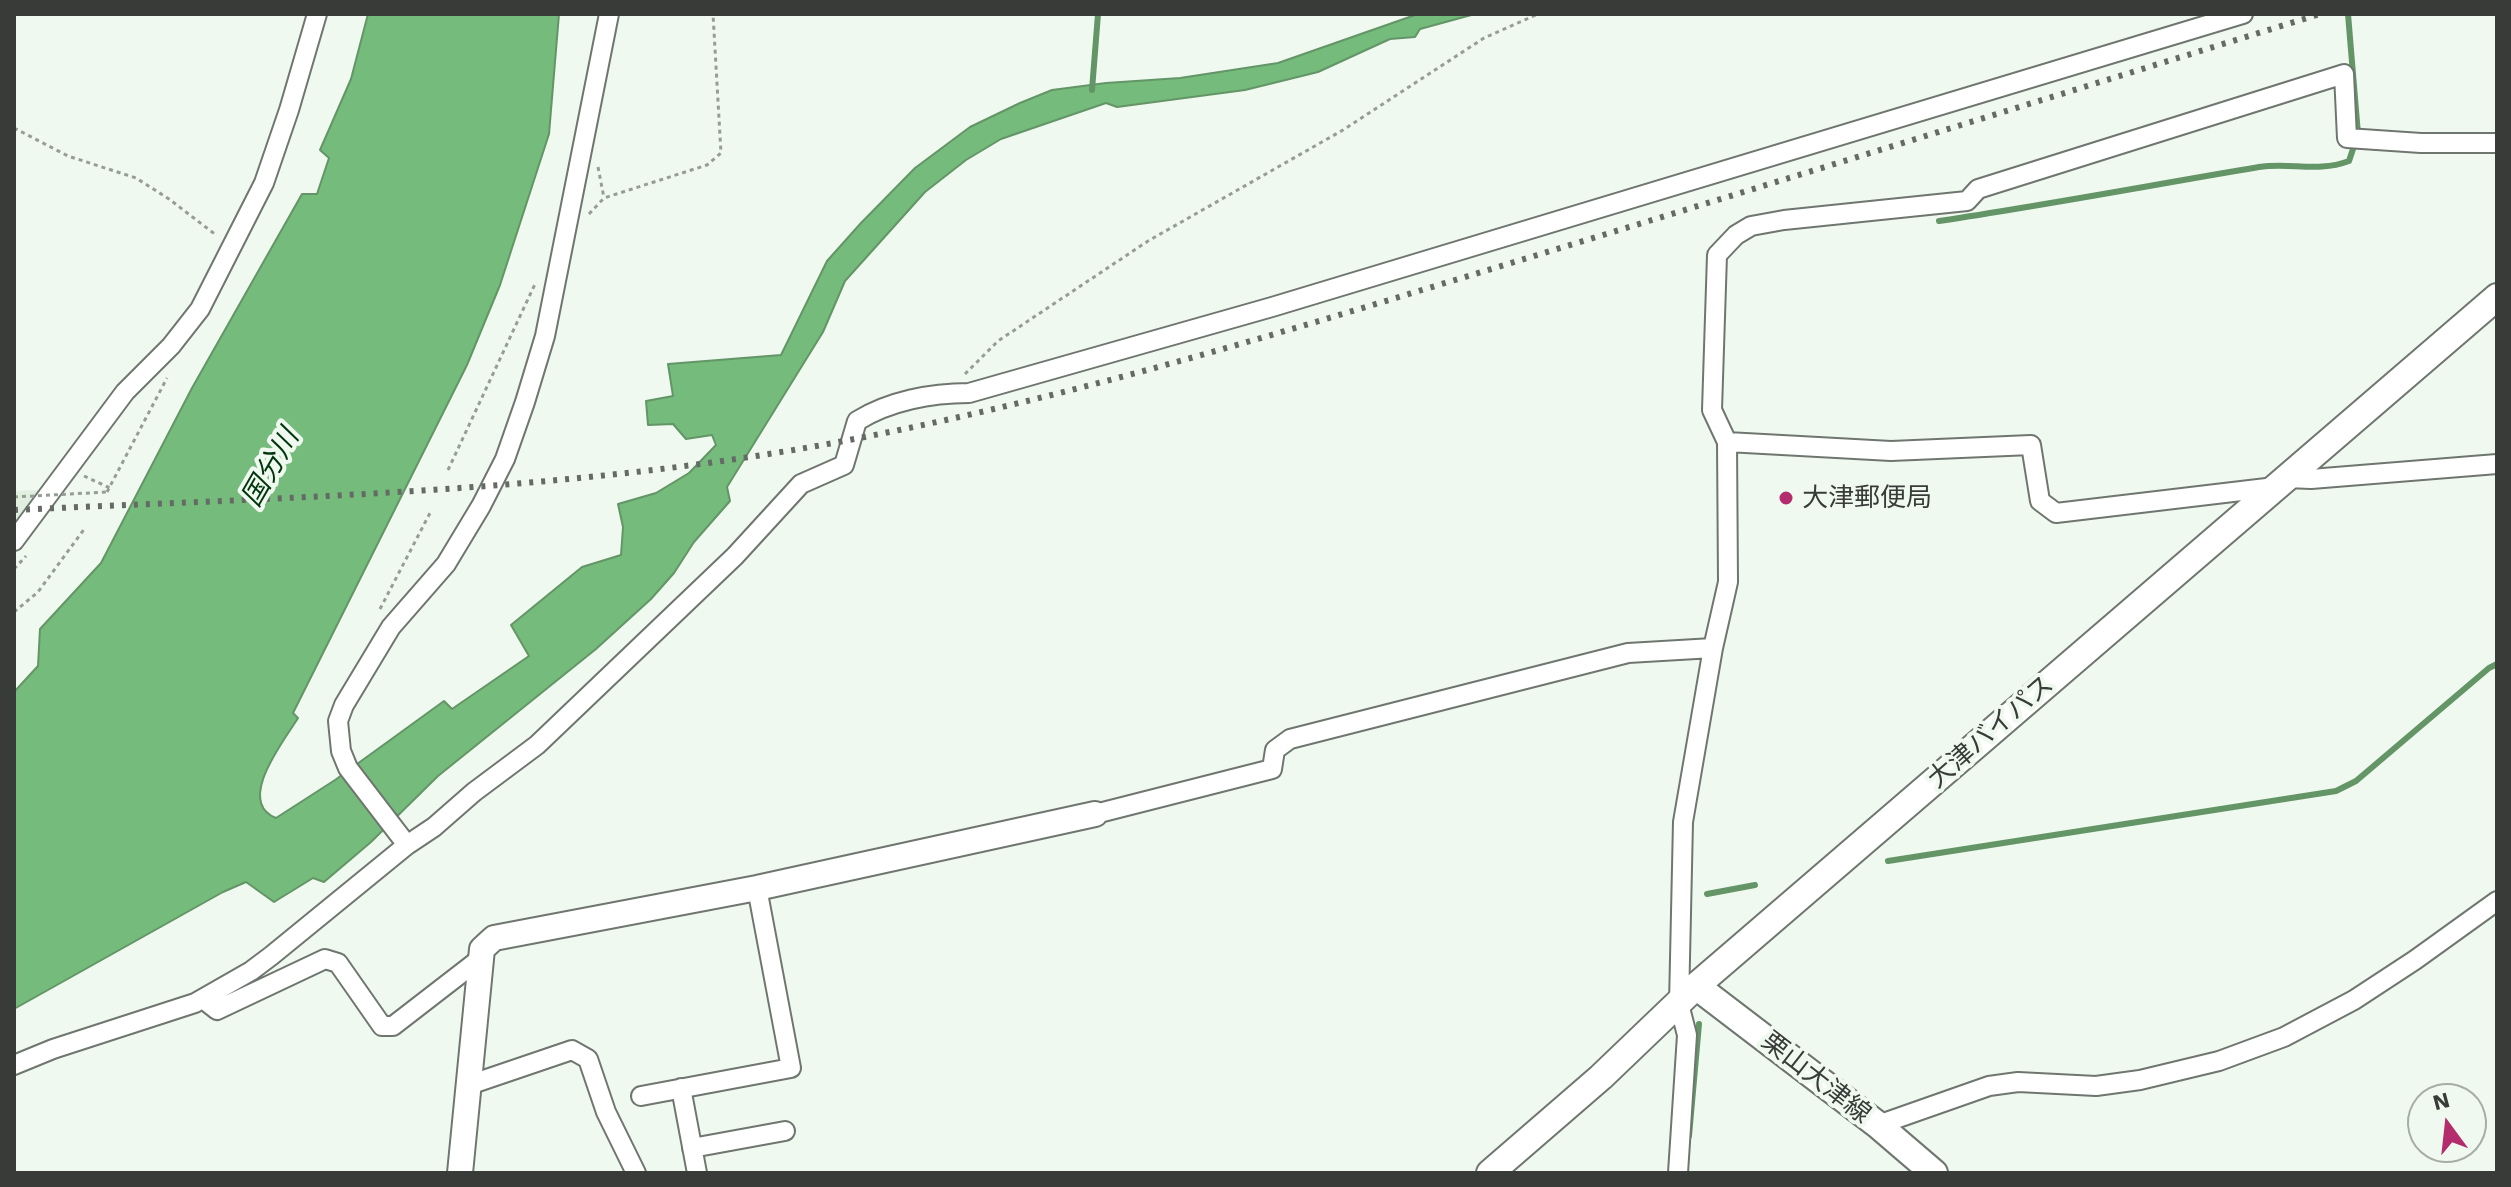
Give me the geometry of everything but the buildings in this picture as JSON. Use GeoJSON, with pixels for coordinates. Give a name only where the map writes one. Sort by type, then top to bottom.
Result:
{"type":"FeatureCollection","features":[{"type":"Feature","properties":{"kind":"main road","name":"大津バイパス"},"geometry":{"type":"LineString","coordinates":[[1490,1173],[1601,1077],[1688,995],[2497,297]]}},
{"type":"Feature","properties":{"kind":"main road","name":"栗山大津線"},"geometry":{"type":"LineString","coordinates":[[1688,995],[1878,1125],[1934,1173]]}},
{"type":"Feature","properties":{"kind":"street"},"geometry":{"type":"LineString","coordinates":[[14,541],[125,392],[171,346],[200,309],[264,183],[317,14]]}},
{"type":"Feature","properties":{"kind":"street"},"geometry":{"type":"LineString","coordinates":[[402,839],[348,768],[341,751],[338,721],[344,705],[391,627],[446,564],[505,459],[545,336],[609,14]]}},
{"type":"Feature","properties":{"kind":"street"},"geometry":{"type":"LineString","coordinates":[[14,1065],[53,1049],[195,1003],[271,956],[402,839],[434,827],[474,792],[537,745],[735,556],[801,484],[844,465],[857,421],[877,408],[945,393],[969,393],[1272,307],[2243,14]]}},
{"type":"Feature","properties":{"kind":"street"},"geometry":{"type":"LineString","coordinates":[[1678,1173],[1688,995],[1683,822],[1713,648],[1728,582],[1727,442],[1712,410],[1717,255],[1736,235],[1751,226],[1967,201],[1978,189],[2344,74],[2347,138],[2421,143],[2497,143]]}},
{"type":"Feature","properties":{"kind":"street"},"geometry":{"type":"LineString","coordinates":[[1727,442],[1891,451],[2031,445],[2040,501],[2056,513],[2311,479],[2497,464]]}},
{"type":"Feature","properties":{"kind":"street"},"geometry":{"type":"LineString","coordinates":[[460,1173],[482,949],[494,938],[757,888],[1095,814],[1272,769],[1275,750],[1290,739],[1628,653],[1713,648]]}},
{"type":"Feature","properties":{"kind":"street"},"geometry":{"type":"LineString","coordinates":[[641,1096],[791,1068],[757,888]]}},
{"type":"Feature","properties":{"kind":"street"},"geometry":{"type":"LineString","coordinates":[[1878,1125],[1989,1086],[2018,1082],[2096,1086],[2140,1080],[2219,1061],[2284,1037],[2354,1000],[2497,901]]}},
{"type":"Feature","properties":{"kind":"street"},"geometry":{"type":"LineString","coordinates":[[203,999],[217,1010],[325,959],[338,963],[382,1026],[393,1026],[481,958]]}},
{"type":"Feature","properties":{"kind":"street"},"geometry":{"type":"LineString","coordinates":[[469,1085],[572,1050],[580,1054],[588,1059],[606,1112],[636,1173]]}},
{"type":"Feature","properties":{"kind":"street"},"geometry":{"type":"LineString","coordinates":[[681,1088],[697,1173]]}},
{"type":"Feature","properties":{"kind":"street"},"geometry":{"type":"LineString","coordinates":[[692,1148],[785,1131]]}},
{"type":"Feature","properties":{"kind":"path"},"geometry":{"type":"LineString","coordinates":[[564,242],[604,198],[707,165],[721,153],[713,14]]}},
{"type":"Feature","properties":{"kind":"path"},"geometry":{"type":"LineString","coordinates":[[945,393],[998,341],[1148,241],[1343,130],[1484,38],[1538,14]]}},
{"type":"Feature","properties":{"kind":"path"},"geometry":{"type":"LineString","coordinates":[[14,128],[68,156],[136,178],[169,199],[215,236],[221,227]]}},
{"type":"Feature","properties":{"kind":"path"},"geometry":{"type":"LineString","coordinates":[[448,470],[540,270]]}},
{"type":"Feature","properties":{"kind":"path"},"geometry":{"type":"LineString","coordinates":[[109,490],[173,368]]}},
{"type":"Feature","properties":{"kind":"path"},"geometry":{"type":"LineString","coordinates":[[76,472],[109,490]]}},
{"type":"Feature","properties":{"kind":"path"},"geometry":{"type":"LineString","coordinates":[[14,497],[109,490]]}},
{"type":"Feature","properties":{"kind":"path"},"geometry":{"type":"LineString","coordinates":[[14,612],[38,592],[85,528]]}},
{"type":"Feature","properties":{"kind":"shaded area"},"geometry":{"type":"Polygon","coordinates":[[[39,490],[14,529],[14,491],[39,490]]]}},
{"type":"Feature","properties":{"kind":"water","name":"国分川"},"geometry":{"type":"Polygon","coordinates":[[[368,14],[559,14],[549,134],[500,285],[467,365],[293,713],[298,718],[266,771],[260,799],[265,810],[276,818],[335,780],[444,701],[452,709],[529,656],[511,625],[582,567],[621,555],[623,527],[618,504],[656,493],[689,473],[716,445],[712,435],[686,439],[673,424],[648,425],[646,401],[673,396],[668,364],[781,355],[827,261],[915,168],[970,127],[1052,90],[1180,78],[1278,63],[1418,14],[1475,14],[1420,29],[1415,37],[1390,39],[1318,72],[1245,90],[1117,107],[1106,103],[1001,139],[966,160],[925,192],[845,281],[823,332],[727,487],[730,501],[651,599],[596,649],[438,776],[371,842],[324,882],[313,878],[274,902],[246,882],[14,1009],[14,692],[38,666],[40,629],[101,563],[192,388],[302,194],[317,194],[329,158],[320,150],[351,79],[368,14]]]}},
{"type":"Feature","properties":{"kind":"waterway"},"geometry":{"type":"LineString","coordinates":[[1092,90],[1098,14]]}},
{"type":"Feature","properties":{"kind":"waterway"},"geometry":{"type":"LineString","coordinates":[[1939,221],[2259,167],[2315,167],[2349,161],[2358,134],[2348,14]]}},
{"type":"Feature","properties":{"kind":"waterway"},"geometry":{"type":"LineString","coordinates":[[1888,861],[2336,791],[2356,781],[2497,664]]}},
{"type":"Feature","properties":{"kind":"waterway"},"geometry":{"type":"LineString","coordinates":[[1707,894],[1755,885]]}},
{"type":"Feature","properties":{"kind":"waterway"},"geometry":{"type":"LineString","coordinates":[[1689,1136],[1699,1024]]}},
{"type":"Feature","properties":{"kind":"railway"},"geometry":{"type":"LineString","coordinates":[[14,510],[527,483],[731,460],[922,425],[1098,383],[1273,334],[2320,14]]}},
{"type":"Feature","properties":{"kind":"place","name":"大津郵便局"},"geometry":{"type":"Point","coordinates":[1786,498]}}]}
